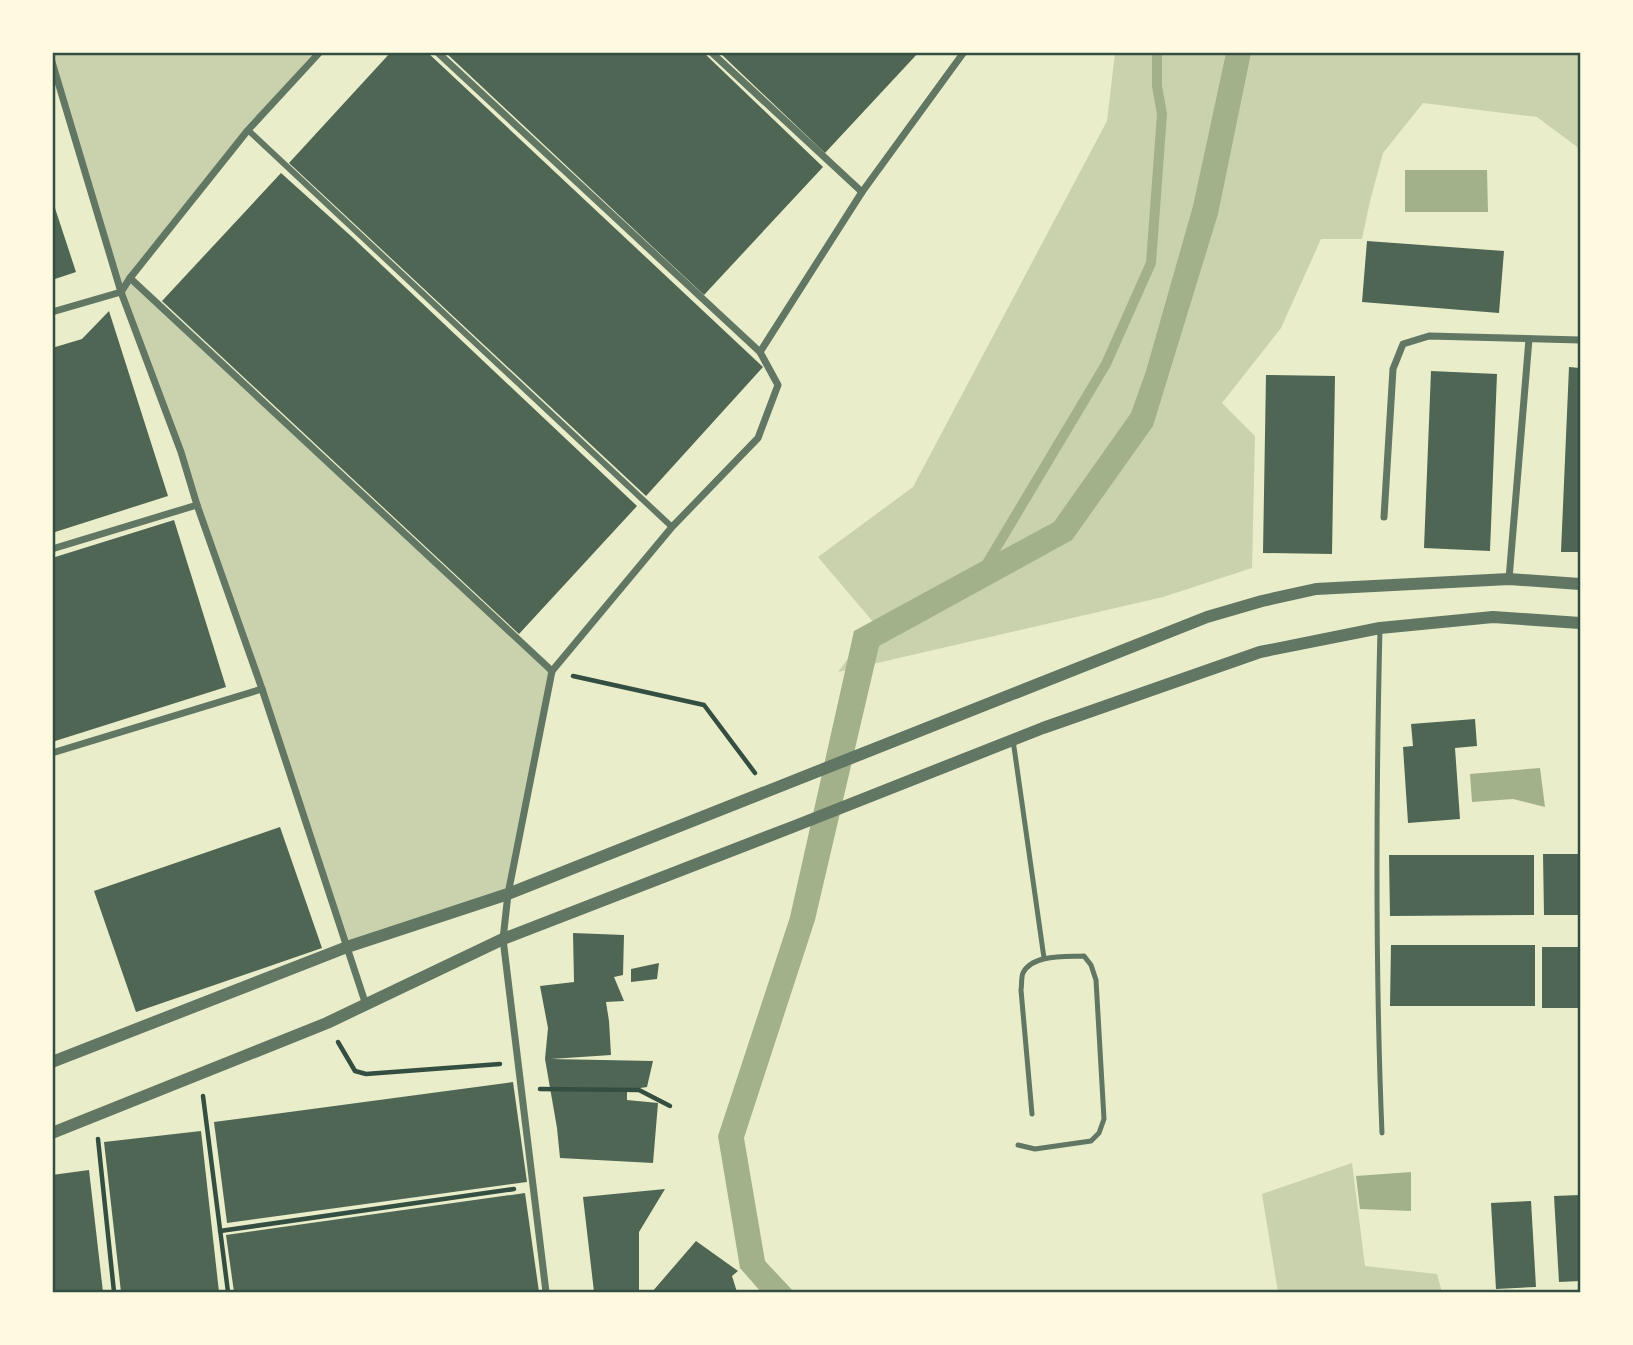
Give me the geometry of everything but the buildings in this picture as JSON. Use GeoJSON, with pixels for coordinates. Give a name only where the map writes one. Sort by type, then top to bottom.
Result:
{"type":"FeatureCollection","features":[{"type":"Feature","properties":{"kind":"street"},"geometry":{"type":"LineString","coordinates":[[52,312],[121,292],[248,130],[320,52]]}},
{"type":"Feature","properties":{"kind":"street"},"geometry":{"type":"LineString","coordinates":[[437,52],[760,352],[778,384],[758,438],[672,527],[552,671],[508,894],[503,939],[546,1293]]}},
{"type":"Feature","properties":{"kind":"street"},"geometry":{"type":"LineString","coordinates":[[711,52],[862,192]]}},
{"type":"Feature","properties":{"kind":"street"},"geometry":{"type":"LineString","coordinates":[[760,352],[862,192],[964,52]]}},
{"type":"Feature","properties":{"kind":"street"},"geometry":{"type":"LineString","coordinates":[[52,62],[121,292],[181,452],[366,1005]]}},
{"type":"Feature","properties":{"kind":"street"},"geometry":{"type":"LineString","coordinates":[[248,130],[672,527]]}},
{"type":"Feature","properties":{"kind":"street"},"geometry":{"type":"LineString","coordinates":[[130,278],[552,671]]}},
{"type":"Feature","properties":{"kind":"street"},"geometry":{"type":"LineString","coordinates":[[1384,517],[1393,369],[1403,344],[1429,336],[1580,340]]}},
{"type":"Feature","properties":{"kind":"street"},"geometry":{"type":"LineString","coordinates":[[1509,579],[1529,339]]}},
{"type":"Feature","properties":{"kind":"street"},"geometry":{"type":"LineString","coordinates":[[52,549],[197,505]]}},
{"type":"Feature","properties":{"kind":"street"},"geometry":{"type":"LineString","coordinates":[[52,1062],[347,947],[508,894],[1207,617],[1316,589],[1509,579],[1580,584]]}},
{"type":"Feature","properties":{"kind":"street"},"geometry":{"type":"LineString","coordinates":[[52,1133],[327,1023],[503,939],[1065,720],[1260,652],[1380,628],[1493,617],[1580,623]]}},
{"type":"Feature","properties":{"kind":"street"},"geometry":{"type":"LineString","coordinates":[[52,753],[262,689]]}},
{"type":"Feature","properties":{"kind":"lane"},"geometry":{"type":"LineString","coordinates":[[1380,628],[1377,755],[1382,1133]]}},
{"type":"Feature","properties":{"kind":"lane"},"geometry":{"type":"LineString","coordinates":[[1013,740],[1044,958]]}},
{"type":"Feature","properties":{"kind":"lane"},"geometry":{"type":"LineString","coordinates":[[1018,1145],[1035,1150],[1091,1141],[1099,1133],[1104,1119],[1096,980],[1091,965],[1084,956],[1044,958],[1030,964],[1022,974],[1021,990],[1032,1114]]}},
{"type":"Feature","properties":{"kind":"path"},"geometry":{"type":"LineString","coordinates":[[552,671],[704,705],[768,790]]}},
{"type":"Feature","properties":{"kind":"path"},"geometry":{"type":"LineString","coordinates":[[327,1023],[355,1071],[366,1074],[519,1063]]}},
{"type":"Feature","properties":{"kind":"path"},"geometry":{"type":"LineString","coordinates":[[201,1074],[228,1293]]}},
{"type":"Feature","properties":{"kind":"path"},"geometry":{"type":"LineString","coordinates":[[521,1088],[639,1090],[670,1106]]}},
{"type":"Feature","properties":{"kind":"path"},"geometry":{"type":"LineString","coordinates":[[95,1117],[114,1293]]}},
{"type":"Feature","properties":{"kind":"path"},"geometry":{"type":"LineString","coordinates":[[220,1231],[532,1186]]}},
{"type":"Feature","properties":{"kind":"shaded area"},"geometry":{"type":"Polygon","coordinates":[[[52,53],[320,53],[248,130],[130,279],[552,671],[508,894],[347,947],[262,689],[121,292],[52,53]]]}},
{"type":"Feature","properties":{"kind":"shaded area"},"geometry":{"type":"Polygon","coordinates":[[[1115,53],[1580,53],[1580,149],[1537,117],[1423,103],[1383,153],[1362,239],[1321,239],[1281,328],[1222,403],[1255,436],[1252,568],[1163,597],[838,672],[874,623],[818,557],[913,487],[1107,121],[1115,53]]]}},
{"type":"Feature","properties":{"kind":"shaded area"},"geometry":{"type":"Polygon","coordinates":[[[1226,53],[1251,53],[1218,214],[1153,426],[1072,540],[879,646],[815,920],[744,1138],[765,1261],[794,1292],[761,1292],[740,1268],[718,1136],[790,917],[854,631],[1054,522],[1131,413],[1146,371],[1193,206],[1226,53]]]}},
{"type":"Feature","properties":{"kind":"shaded area"},"geometry":{"type":"Polygon","coordinates":[[[1405,170],[1487,170],[1488,212],[1405,212],[1405,170]]]}},
{"type":"Feature","properties":{"kind":"shaded area"},"geometry":{"type":"Polygon","coordinates":[[[1540,768],[1545,807],[1513,799],[1472,802],[1470,774],[1540,768]]]}},
{"type":"Feature","properties":{"kind":"shaded area"},"geometry":{"type":"Polygon","coordinates":[[[1352,1163],[1365,1266],[1437,1274],[1442,1292],[1278,1292],[1262,1194],[1352,1163]]]}},
{"type":"Feature","properties":{"kind":"shaded area"},"geometry":{"type":"Polygon","coordinates":[[[1411,1172],[1411,1211],[1360,1209],[1356,1176],[1411,1172]]]}},
{"type":"Feature","properties":{"kind":"waterway"},"geometry":{"type":"LineString","coordinates":[[986,565],[1106,364],[1151,263],[1162,114],[1157,86],[1157,52]]}}]}
